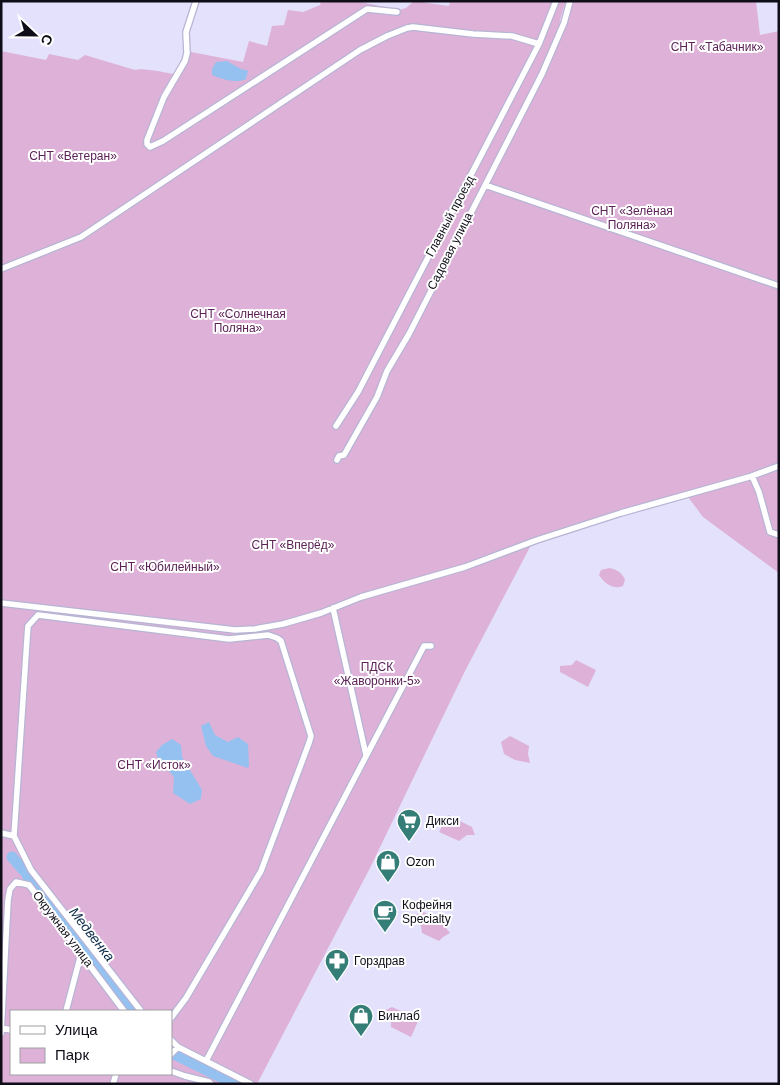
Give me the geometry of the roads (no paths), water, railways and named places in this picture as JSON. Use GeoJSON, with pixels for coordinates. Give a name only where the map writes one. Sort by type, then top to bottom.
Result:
{"type":"FeatureCollection","features":[{"type":"Feature","properties":{"kind":"street"},"geometry":{"type":"LineString","coordinates":[[196,1],[186,32],[187,54],[185,61],[164,97],[147,140],[147,144],[150,147],[163,141],[367,9],[397,12]]}},
{"type":"Feature","properties":{"kind":"street","name":"Главный проезд"},"geometry":{"type":"LineString","coordinates":[[336,426],[358,392],[539,44],[556,1]]}},
{"type":"Feature","properties":{"kind":"street","name":"Садовая улица"},"geometry":{"type":"LineString","coordinates":[[337,460],[339,456],[344,455],[377,397],[387,371],[409,334],[542,74],[564,24],[570,1]]}},
{"type":"Feature","properties":{"kind":"street"},"geometry":{"type":"LineString","coordinates":[[1,268],[81,237],[336,65],[387,36],[406,28],[413,27],[473,34],[512,36],[539,44]]}},
{"type":"Feature","properties":{"kind":"street"},"geometry":{"type":"LineString","coordinates":[[485,185],[779,286]]}},
{"type":"Feature","properties":{"kind":"street"},"geometry":{"type":"LineString","coordinates":[[1,604],[241,630],[283,624],[361,597],[465,567],[537,540],[621,513],[752,476],[779,466]]}},
{"type":"Feature","properties":{"kind":"street"},"geometry":{"type":"LineString","coordinates":[[752,476],[759,492],[770,532],[779,535]]}},
{"type":"Feature","properties":{"kind":"street"},"geometry":{"type":"LineString","coordinates":[[333,608],[366,755]]}},
{"type":"Feature","properties":{"kind":"street"},"geometry":{"type":"LineString","coordinates":[[140,1010],[31,870],[14,836],[26,639],[28,626],[38,615],[229,640],[268,635],[281,641],[311,736],[309,743],[261,871],[195,984],[172,1017]]}},
{"type":"Feature","properties":{"kind":"street"},"geometry":{"type":"LineString","coordinates":[[206,1061],[424,646],[431,646]]}},
{"type":"Feature","properties":{"kind":"street"},"geometry":{"type":"LineString","coordinates":[[1,832],[14,836]]}},
{"type":"Feature","properties":{"kind":"street","name":"Окружная улица"},"geometry":{"type":"LineString","coordinates":[[1,1033],[8,900],[10,889],[16,882],[30,885],[123,1010]]}},
{"type":"Feature","properties":{"kind":"street"},"geometry":{"type":"LineString","coordinates":[[66,1010],[81,954]]}},
{"type":"Feature","properties":{"kind":"street"},"geometry":{"type":"LineString","coordinates":[[172,1041],[178,1047],[251,1084]]}},
{"type":"Feature","properties":{"kind":"street"},"geometry":{"type":"LineString","coordinates":[[172,1053],[178,1047]]}},
{"type":"Feature","properties":{"kind":"street"},"geometry":{"type":"LineString","coordinates":[[172,1071],[209,1082],[210,1084]]}},
{"type":"Feature","properties":{"kind":"water"},"geometry":{"type":"Polygon","coordinates":[[[227,61],[248,71],[246,79],[234,81],[212,75],[212,69],[216,62],[227,61]]]}},
{"type":"Feature","properties":{"kind":"water"},"geometry":{"type":"Polygon","coordinates":[[[209,722],[215,735],[228,742],[238,737],[248,744],[248,768],[213,756],[206,746],[201,726],[209,722]]]}},
{"type":"Feature","properties":{"kind":"water"},"geometry":{"type":"Polygon","coordinates":[[[172,739],[181,745],[182,757],[202,790],[201,799],[190,804],[173,793],[174,777],[157,757],[156,752],[162,745],[172,739]]]}},
{"type":"Feature","properties":{"kind":"waterway","name":"Медвенка"},"geometry":{"type":"LineString","coordinates":[[12,857],[24,871]]}},
{"type":"Feature","properties":{"kind":"waterway","name":"Медвенка"},"geometry":{"type":"LineString","coordinates":[[27,875],[132,1010]]}},
{"type":"Feature","properties":{"kind":"waterway","name":"Медвенка"},"geometry":{"type":"LineString","coordinates":[[176,1055],[229,1081],[240,1084]]}},
{"type":"Feature","properties":{"kind":"place","name":"Дикси"},"geometry":{"type":"Point","coordinates":[409,842]}},
{"type":"Feature","properties":{"kind":"place","name":"Ozon"},"geometry":{"type":"Point","coordinates":[388,883]}},
{"type":"Feature","properties":{"kind":"place","name":"Кофейня Specialty"},"geometry":{"type":"Point","coordinates":[385,933]}},
{"type":"Feature","properties":{"kind":"place","name":"Горздрав"},"geometry":{"type":"Point","coordinates":[337,982]}},
{"type":"Feature","properties":{"kind":"place","name":"Винлаб"},"geometry":{"type":"Point","coordinates":[361,1037]}},
{"type":"Feature","properties":{"kind":"park label","name":"СНТ «Табачник»"},"geometry":{"type":"Point","coordinates":[717,47]}},
{"type":"Feature","properties":{"kind":"park label","name":"СНТ «Ветеран»"},"geometry":{"type":"Point","coordinates":[73,156]}},
{"type":"Feature","properties":{"kind":"park label","name":"СНТ «Зелёная Поляна»"},"geometry":{"type":"Point","coordinates":[632,218]}},
{"type":"Feature","properties":{"kind":"park label","name":"СНТ «Солнечная Поляна»"},"geometry":{"type":"Point","coordinates":[238,321]}},
{"type":"Feature","properties":{"kind":"park label","name":"СНТ «Вперёд»"},"geometry":{"type":"Point","coordinates":[293,545]}},
{"type":"Feature","properties":{"kind":"park label","name":"СНТ «Юбилейный»"},"geometry":{"type":"Point","coordinates":[165,567]}},
{"type":"Feature","properties":{"kind":"park label","name":"ПДСК «Жаворонки-5»"},"geometry":{"type":"Point","coordinates":[377,674]}},
{"type":"Feature","properties":{"kind":"park label","name":"СНТ «Исток»"},"geometry":{"type":"Point","coordinates":[154,765]}}]}
